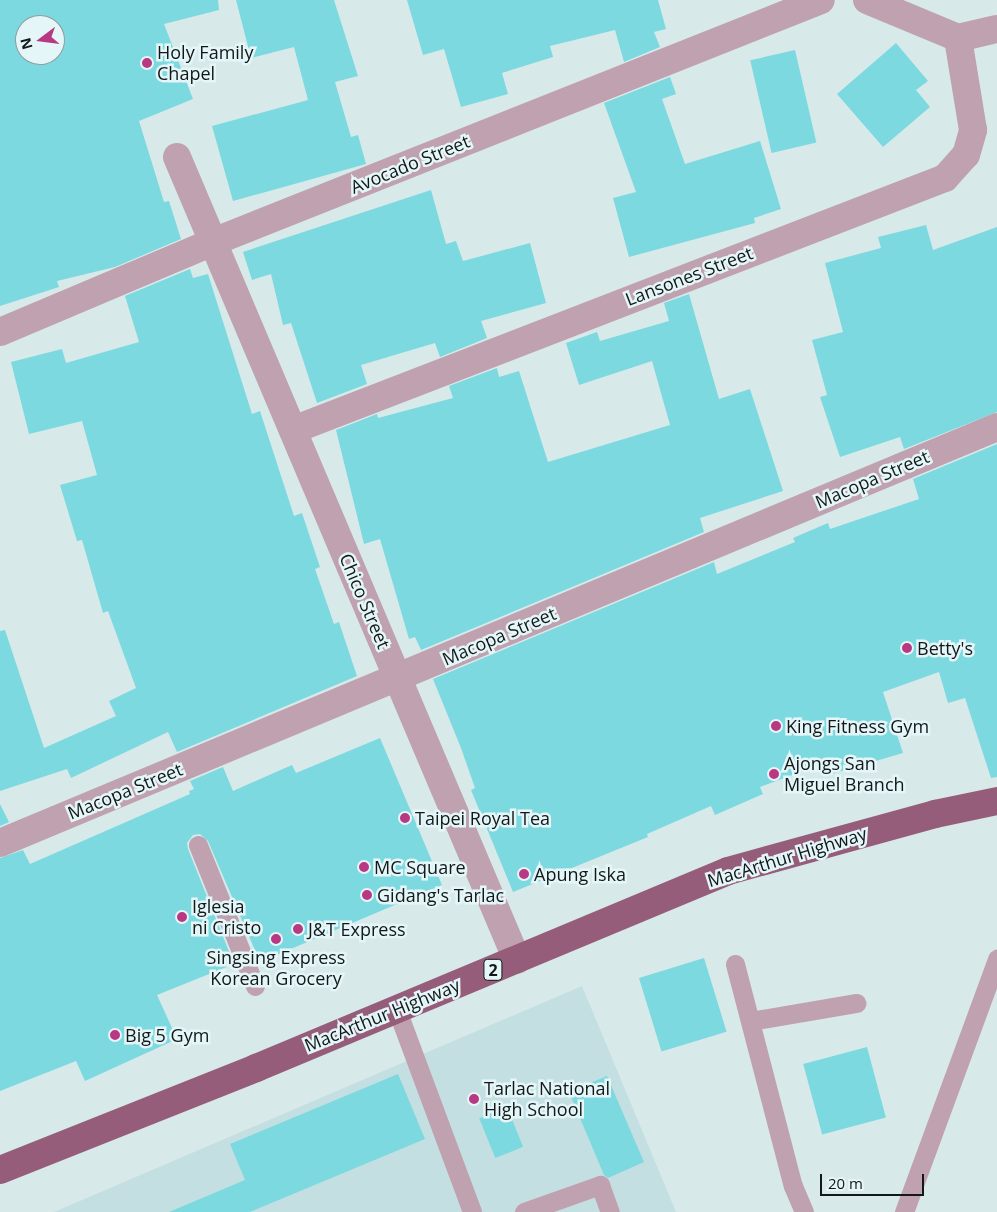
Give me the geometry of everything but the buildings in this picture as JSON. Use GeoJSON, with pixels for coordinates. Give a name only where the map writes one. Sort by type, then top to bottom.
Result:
{"type":"FeatureCollection","features":[{"type":"Feature","properties":{"kind":"highway","name":"MacArthur Highway"},"geometry":{"type":"LineString","coordinates":[[0,1170],[397,1010],[728,871],[935,814],[997,801]]}},
{"type":"Feature","properties":{"kind":"street","name":"Avocado Street"},"geometry":{"type":"LineString","coordinates":[[0,332],[213,242],[821,0]]}},
{"type":"Feature","properties":{"kind":"street"},"geometry":{"type":"LineString","coordinates":[[867,0],[958,38],[997,29]]}},
{"type":"Feature","properties":{"kind":"street","name":"Lansones Street"},"geometry":{"type":"LineString","coordinates":[[293,430],[945,178],[966,155],[973,130],[958,38]]}},
{"type":"Feature","properties":{"kind":"street","name":"Chico Street"},"geometry":{"type":"LineString","coordinates":[[177,157],[517,960]]}},
{"type":"Feature","properties":{"kind":"street","name":"Macopa Street"},"geometry":{"type":"LineString","coordinates":[[0,842],[997,427]]}},
{"type":"Feature","properties":{"kind":"lane"},"geometry":{"type":"LineString","coordinates":[[198,845],[255,986]]}},
{"type":"Feature","properties":{"kind":"lane"},"geometry":{"type":"LineString","coordinates":[[904,1212],[997,958]]}},
{"type":"Feature","properties":{"kind":"lane"},"geometry":{"type":"LineString","coordinates":[[735,964],[793,1186],[804,1212]]}},
{"type":"Feature","properties":{"kind":"lane"},"geometry":{"type":"LineString","coordinates":[[750,1021],[856,1003]]}},
{"type":"Feature","properties":{"kind":"lane"},"geometry":{"type":"LineString","coordinates":[[397,1010],[472,1212]]}},
{"type":"Feature","properties":{"kind":"lane"},"geometry":{"type":"LineString","coordinates":[[524,1212],[600,1185],[610,1212]]}},
{"type":"Feature","properties":{"kind":"shaded area","name":"Tarlac National High School"},"geometry":{"type":"Polygon","coordinates":[[[582,986],[676,1212],[54,1212],[582,986]]]}},
{"type":"Feature","properties":{"kind":"place","name":"Holy Family Chapel"},"geometry":{"type":"Point","coordinates":[147,63]}},
{"type":"Feature","properties":{"kind":"place","name":"Betty's"},"geometry":{"type":"Point","coordinates":[907,648]}},
{"type":"Feature","properties":{"kind":"place","name":"King Fitness Gym"},"geometry":{"type":"Point","coordinates":[776,726]}},
{"type":"Feature","properties":{"kind":"place","name":"Ajongs San Miguel Branch"},"geometry":{"type":"Point","coordinates":[774,774]}},
{"type":"Feature","properties":{"kind":"place","name":"Taipei Royal Tea"},"geometry":{"type":"Point","coordinates":[405,818]}},
{"type":"Feature","properties":{"kind":"place","name":"MC Square"},"geometry":{"type":"Point","coordinates":[364,867]}},
{"type":"Feature","properties":{"kind":"place","name":"Apung Iska"},"geometry":{"type":"Point","coordinates":[524,874]}},
{"type":"Feature","properties":{"kind":"place","name":"Gidang's Tarlac"},"geometry":{"type":"Point","coordinates":[367,895]}},
{"type":"Feature","properties":{"kind":"place","name":"Iglesia ni Cristo"},"geometry":{"type":"Point","coordinates":[182,917]}},
{"type":"Feature","properties":{"kind":"place","name":"J&T Express"},"geometry":{"type":"Point","coordinates":[298,929]}},
{"type":"Feature","properties":{"kind":"place","name":"Singsing Express Korean Grocery"},"geometry":{"type":"Point","coordinates":[276,939]}},
{"type":"Feature","properties":{"kind":"place","name":"Big 5 Gym"},"geometry":{"type":"Point","coordinates":[115,1035]}},
{"type":"Feature","properties":{"kind":"place","name":"Tarlac National High School"},"geometry":{"type":"Point","coordinates":[474,1099]}}]}
